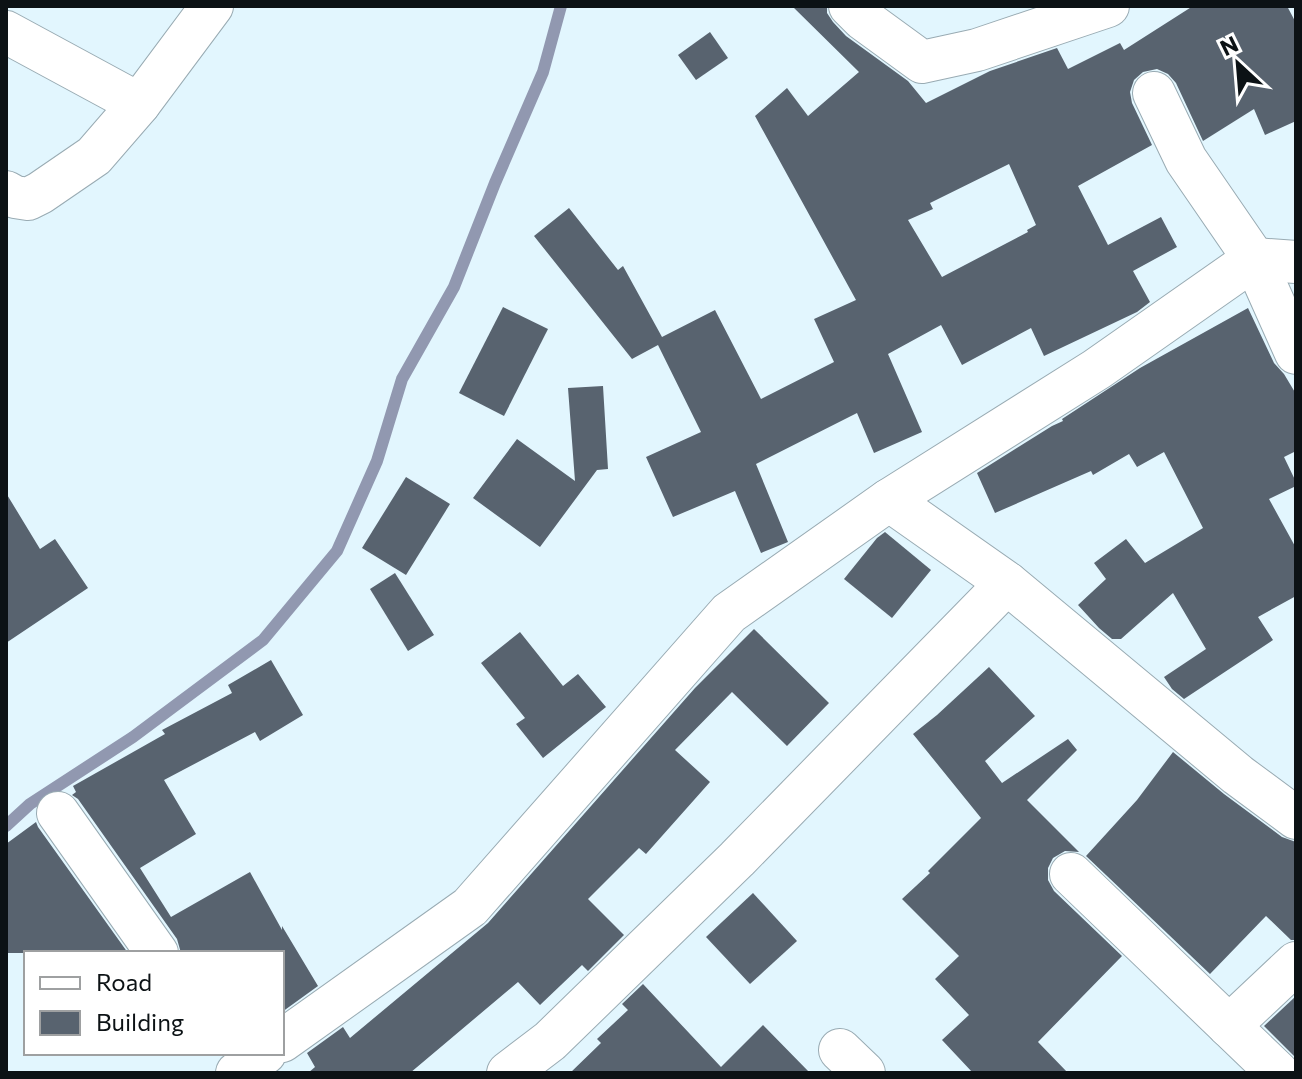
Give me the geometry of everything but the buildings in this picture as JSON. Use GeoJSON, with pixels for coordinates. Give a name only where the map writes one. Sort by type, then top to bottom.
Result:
{"type":"FeatureCollection","features":[{"type":"Feature","properties":{"kind":"street"},"geometry":{"type":"LineString","coordinates":[[6,192],[28,199],[94,156],[139,104],[212,6]]}},
{"type":"Feature","properties":{"kind":"street"},"geometry":{"type":"LineString","coordinates":[[850,6],[922,62],[977,50],[1108,6]]}},
{"type":"Feature","properties":{"kind":"street"},"geometry":{"type":"LineString","coordinates":[[6,32],[139,104]]}},
{"type":"Feature","properties":{"kind":"street"},"geometry":{"type":"LineString","coordinates":[[1154,93],[1186,160],[1254,259],[1296,353]]}},
{"type":"Feature","properties":{"kind":"street"},"geometry":{"type":"LineString","coordinates":[[284,1040],[470,907],[729,613],[889,500],[1097,369],[1254,259],[1296,262]]}},
{"type":"Feature","properties":{"kind":"street"},"geometry":{"type":"LineString","coordinates":[[889,500],[1007,583],[1238,775],[1296,818]]}},
{"type":"Feature","properties":{"kind":"street"},"geometry":{"type":"LineString","coordinates":[[508,1073],[550,1041],[737,859],[1007,583]]}},
{"type":"Feature","properties":{"kind":"street"},"geometry":{"type":"LineString","coordinates":[[58,813],[156,951]]}},
{"type":"Feature","properties":{"kind":"street"},"geometry":{"type":"LineString","coordinates":[[1071,874],[1278,1073]]}},
{"type":"Feature","properties":{"kind":"street"},"geometry":{"type":"LineString","coordinates":[[1229,1026],[1296,963]]}},
{"type":"Feature","properties":{"kind":"waterway"},"geometry":{"type":"LineString","coordinates":[[6,826],[30,804],[133,737],[263,640],[337,551],[377,461],[402,379],[454,287],[543,72],[561,6]]}}]}
